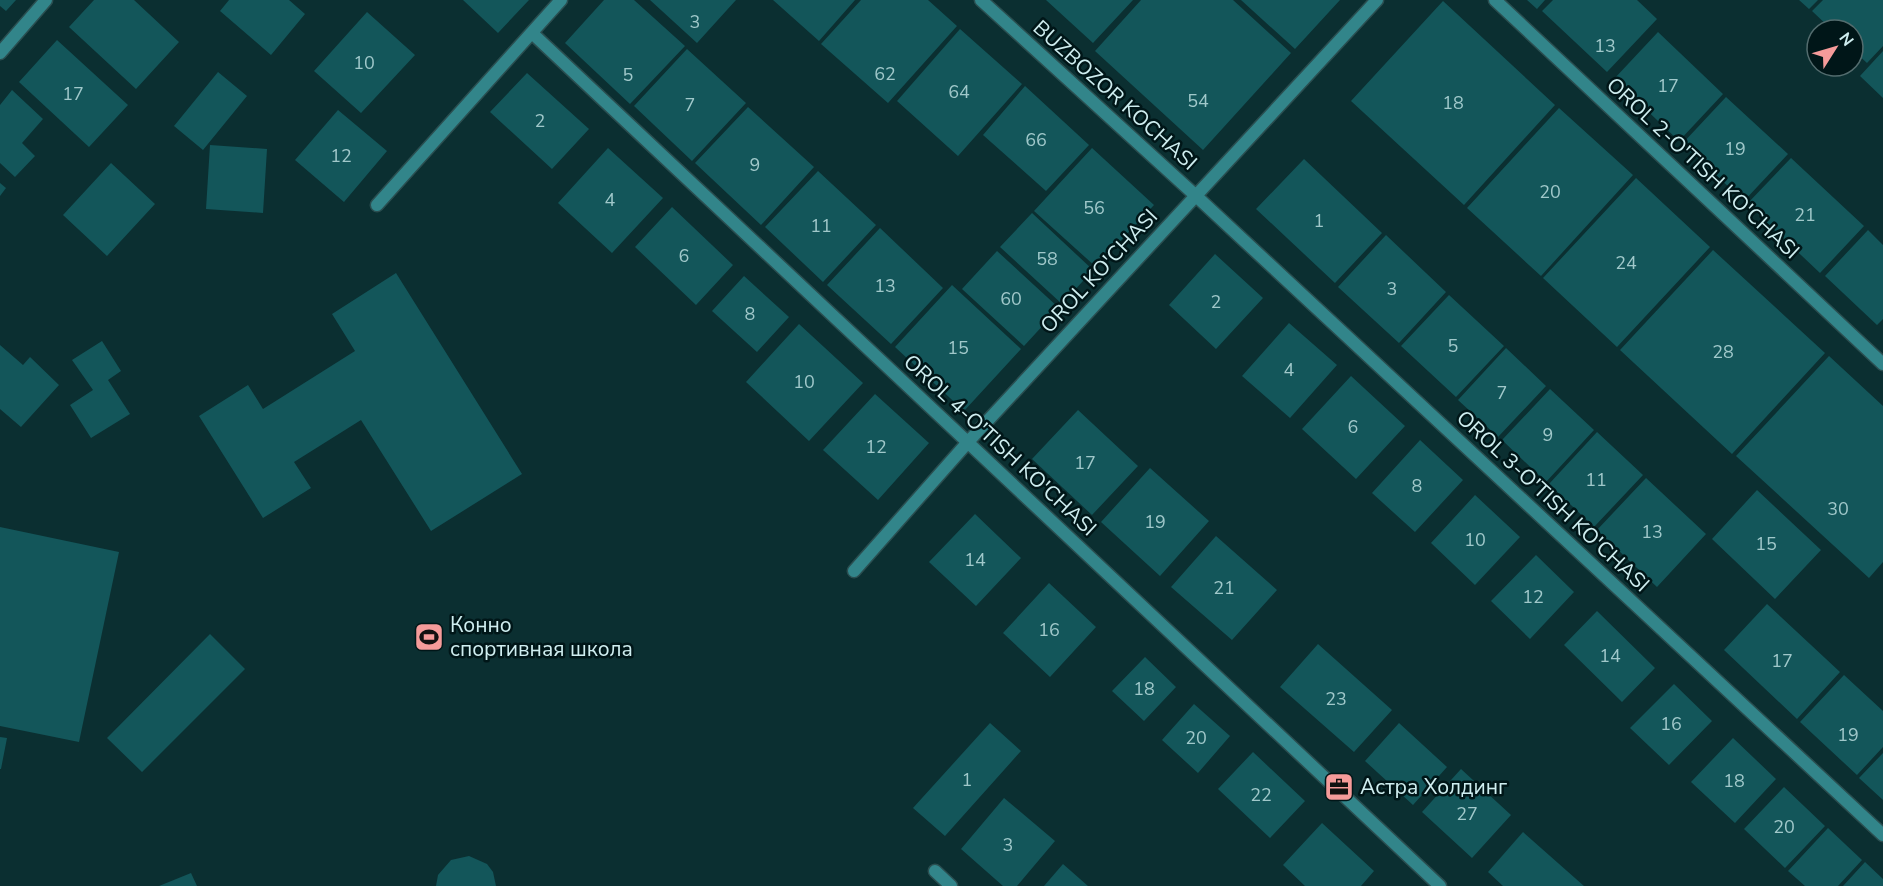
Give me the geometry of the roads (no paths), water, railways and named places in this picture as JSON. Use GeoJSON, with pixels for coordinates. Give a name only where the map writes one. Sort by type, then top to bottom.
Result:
{"type":"FeatureCollection","features":[{"type":"Feature","properties":{"kind":"street"},"geometry":{"type":"LineString","coordinates":[[0,53],[46,0]]}},
{"type":"Feature","properties":{"kind":"street"},"geometry":{"type":"LineString","coordinates":[[377,205],[561,0]]}},
{"type":"Feature","properties":{"kind":"street","name":"BUZBOZOR KOCHASI"},"geometry":{"type":"LineString","coordinates":[[981,0],[1196,195]]}},
{"type":"Feature","properties":{"kind":"street","name":"OROL KO'CHASI"},"geometry":{"type":"LineString","coordinates":[[854,571],[968,442],[1377,0]]}},
{"type":"Feature","properties":{"kind":"street","name":"OROL 2-O'TISH KO'CHASI"},"geometry":{"type":"LineString","coordinates":[[1495,0],[1883,364]]}},
{"type":"Feature","properties":{"kind":"street","name":"OROL 4-O'TISH KO'CHASI"},"geometry":{"type":"LineString","coordinates":[[532,33],[1440,886]]}},
{"type":"Feature","properties":{"kind":"street","name":"OROL 3-O'TISH KO'CHASI"},"geometry":{"type":"LineString","coordinates":[[1196,195],[1883,835]]}},
{"type":"Feature","properties":{"kind":"street"},"geometry":{"type":"LineString","coordinates":[[934,871],[951,886]]}},
{"type":"Feature","properties":{"kind":"place","name":"Конно спортивная школа"},"geometry":{"type":"Point","coordinates":[429,637]}},
{"type":"Feature","properties":{"kind":"place","name":"Астра Холдинг"},"geometry":{"type":"Point","coordinates":[1339,787]}}]}
